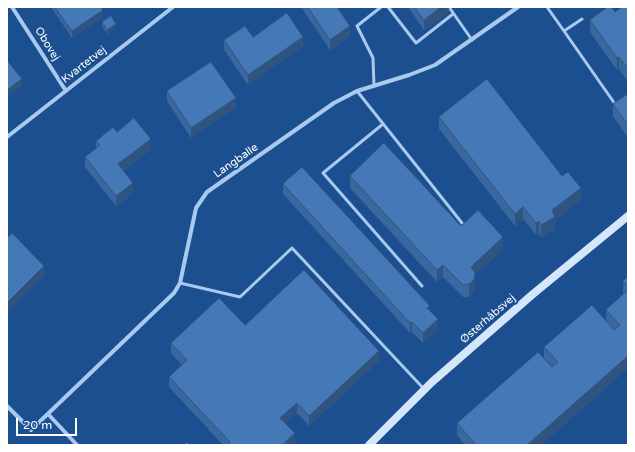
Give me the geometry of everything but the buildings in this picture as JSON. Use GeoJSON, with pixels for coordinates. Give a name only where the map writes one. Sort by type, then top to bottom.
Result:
{"type":"FeatureCollection","features":[{"type":"Feature","properties":{"kind":"street","name":"Obovej"},"geometry":{"type":"LineString","coordinates":[[12,7],[66,91]]}},
{"type":"Feature","properties":{"kind":"street","name":"Kvartetvej"},"geometry":{"type":"LineString","coordinates":[[7,137],[173,7]]}},
{"type":"Feature","properties":{"kind":"street","name":"Langballe"},"geometry":{"type":"LineString","coordinates":[[7,406],[31,430],[174,293],[180,283],[196,208],[207,192],[334,103],[357,91],[410,75],[435,65],[518,7]]}},
{"type":"Feature","properties":{"kind":"street","name":"Østerhåbsvej"},"geometry":{"type":"LineString","coordinates":[[369,445],[424,390],[533,294],[628,216]]}},
{"type":"Feature","properties":{"kind":"street"},"geometry":{"type":"LineString","coordinates":[[48,414],[77,445]]}},
{"type":"Feature","properties":{"kind":"lane"},"geometry":{"type":"LineString","coordinates":[[374,86],[373,58],[356,26],[381,7]]}},
{"type":"Feature","properties":{"kind":"lane"},"geometry":{"type":"LineString","coordinates":[[388,7],[416,43],[454,14]]}},
{"type":"Feature","properties":{"kind":"lane"},"geometry":{"type":"LineString","coordinates":[[449,7],[472,40]]}},
{"type":"Feature","properties":{"kind":"lane"},"geometry":{"type":"LineString","coordinates":[[508,7],[511,12]]}},
{"type":"Feature","properties":{"kind":"lane"},"geometry":{"type":"LineString","coordinates":[[547,7],[615,104]]}},
{"type":"Feature","properties":{"kind":"lane"},"geometry":{"type":"LineString","coordinates":[[564,31],[582,19]]}},
{"type":"Feature","properties":{"kind":"lane"},"geometry":{"type":"LineString","coordinates":[[357,91],[462,223]]}},
{"type":"Feature","properties":{"kind":"lane"},"geometry":{"type":"LineString","coordinates":[[384,124],[323,174],[422,286]]}},
{"type":"Feature","properties":{"kind":"lane"},"geometry":{"type":"LineString","coordinates":[[180,283],[240,297],[292,248],[424,390]]}}]}
